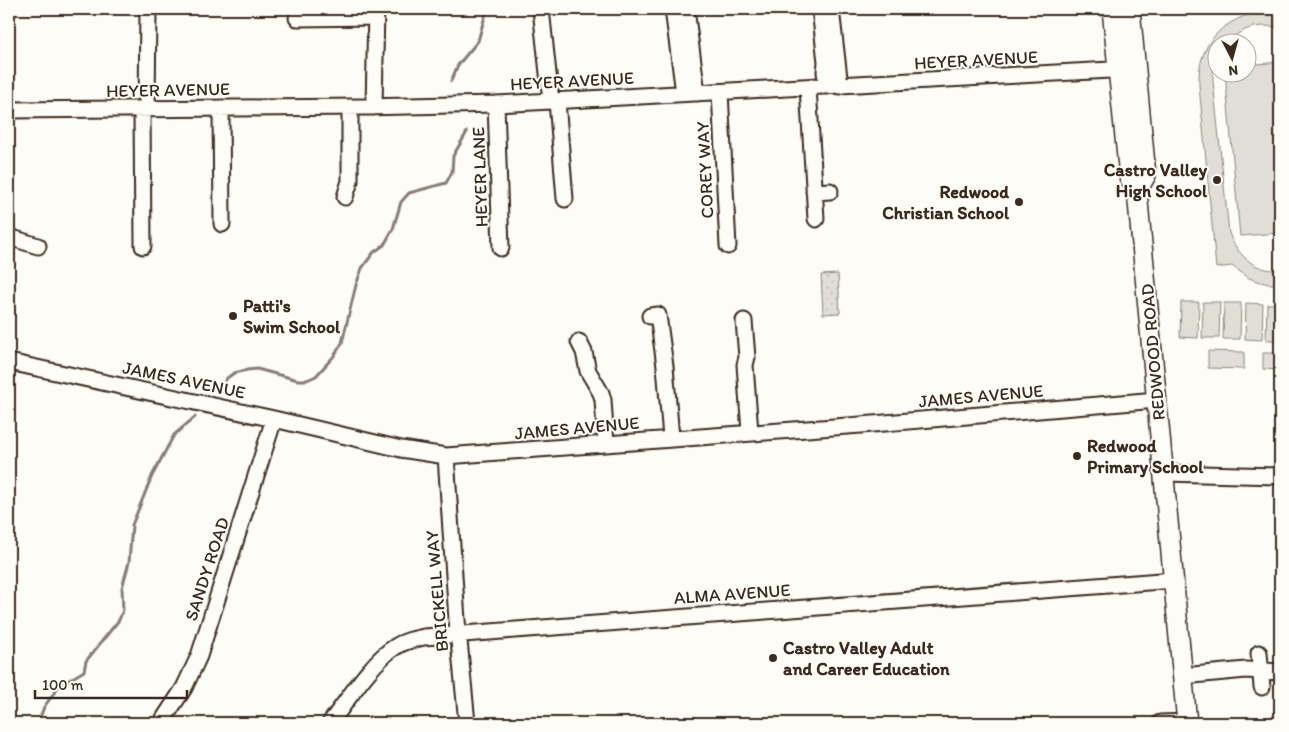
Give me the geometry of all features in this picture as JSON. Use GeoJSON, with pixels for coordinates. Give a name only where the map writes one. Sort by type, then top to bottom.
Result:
{"type":"FeatureCollection","features":[{"type":"Feature","properties":{"kind":"main road","name":"REDWOOD ROAD"},"geometry":{"type":"LineString","coordinates":[[1112,9],[1127,69],[1146,175],[1137,191],[1187,723]]}},
{"type":"Feature","properties":{"kind":"main road","name":"REDWOOD ROAD"},"geometry":{"type":"LineString","coordinates":[[1127,69],[1130,9]]}},
{"type":"Feature","properties":{"kind":"street"},"geometry":{"type":"LineString","coordinates":[[142,246],[148,9]]}},
{"type":"Feature","properties":{"kind":"street"},"geometry":{"type":"LineString","coordinates":[[541,9],[565,198]]}},
{"type":"Feature","properties":{"kind":"street"},"geometry":{"type":"LineString","coordinates":[[673,9],[690,93]]}},
{"type":"Feature","properties":{"kind":"street"},"geometry":{"type":"LineString","coordinates":[[686,9],[690,93]]}},
{"type":"Feature","properties":{"kind":"street"},"geometry":{"type":"LineString","coordinates":[[820,9],[826,62],[825,72],[833,86]]}},
{"type":"Feature","properties":{"kind":"street"},"geometry":{"type":"LineString","coordinates":[[831,9],[833,86]]}},
{"type":"Feature","properties":{"kind":"street"},"geometry":{"type":"LineString","coordinates":[[298,18],[376,13],[374,107]]}},
{"type":"Feature","properties":{"kind":"street","name":"HEYER AVENUE"},"geometry":{"type":"LineString","coordinates":[[9,110],[496,104],[1127,69]]}},
{"type":"Feature","properties":{"kind":"street"},"geometry":{"type":"LineString","coordinates":[[808,87],[810,193],[816,219]]}},
{"type":"Feature","properties":{"kind":"street","name":"COREY WAY"},"geometry":{"type":"LineString","coordinates":[[720,92],[728,246]]}},
{"type":"Feature","properties":{"kind":"street","name":"HEYER LANE"},"geometry":{"type":"LineString","coordinates":[[496,104],[501,248]]}},
{"type":"Feature","properties":{"kind":"street"},"geometry":{"type":"LineString","coordinates":[[345,197],[350,181],[350,107]]}},
{"type":"Feature","properties":{"kind":"street"},"geometry":{"type":"LineString","coordinates":[[222,108],[222,224]]}},
{"type":"Feature","properties":{"kind":"street"},"geometry":{"type":"LineString","coordinates":[[810,193],[830,191]]}},
{"type":"Feature","properties":{"kind":"street"},"geometry":{"type":"LineString","coordinates":[[9,238],[38,246]]}},
{"type":"Feature","properties":{"kind":"street"},"geometry":{"type":"LineString","coordinates":[[650,316],[658,315],[666,366],[672,438]]}},
{"type":"Feature","properties":{"kind":"street"},"geometry":{"type":"LineString","coordinates":[[744,321],[750,432]]}},
{"type":"Feature","properties":{"kind":"street"},"geometry":{"type":"LineString","coordinates":[[579,342],[584,352],[588,371],[603,400],[606,444]]}},
{"type":"Feature","properties":{"kind":"street","name":"JAMES AVENUE"},"geometry":{"type":"LineString","coordinates":[[9,362],[274,419],[400,449],[446,456],[1157,400]]}},
{"type":"Feature","properties":{"kind":"street","name":"SANDY ROAD"},"geometry":{"type":"LineString","coordinates":[[161,723],[187,682],[199,656],[274,419]]}},
{"type":"Feature","properties":{"kind":"street","name":"BRICKELL WAY"},"geometry":{"type":"LineString","coordinates":[[446,456],[458,633],[467,723]]}},
{"type":"Feature","properties":{"kind":"street"},"geometry":{"type":"LineString","coordinates":[[1164,473],[1280,476]]}},
{"type":"Feature","properties":{"kind":"street","name":"ALMA AVENUE"},"geometry":{"type":"LineString","coordinates":[[330,723],[374,665],[395,646],[424,637],[1174,580]]}},
{"type":"Feature","properties":{"kind":"street"},"geometry":{"type":"LineString","coordinates":[[1260,652],[1262,687]]}},
{"type":"Feature","properties":{"kind":"street"},"geometry":{"type":"LineString","coordinates":[[1183,676],[1246,670],[1280,672]]}},
{"type":"Feature","properties":{"kind":"street"},"geometry":{"type":"LineString","coordinates":[[1160,723],[1187,723]]}},
{"type":"Feature","properties":{"kind":"shaded area"},"geometry":{"type":"Polygon","coordinates":[[[1257,12],[1280,14],[1280,28],[1265,26],[1255,27],[1242,32],[1219,32],[1244,16],[1257,12]]]}},
{"type":"Feature","properties":{"kind":"shaded area"},"geometry":{"type":"Polygon","coordinates":[[[1206,49],[1206,82],[1213,82],[1229,233],[1232,241],[1248,260],[1263,268],[1280,270],[1280,284],[1269,284],[1249,278],[1232,266],[1216,268],[1199,85],[1199,71],[1206,49]]]}},
{"type":"Feature","properties":{"kind":"shaded area"},"geometry":{"type":"Polygon","coordinates":[[[1280,62],[1280,233],[1240,236],[1226,82],[1256,82],[1256,64],[1280,62]]]}},
{"type":"Feature","properties":{"kind":"shaded area"},"geometry":{"type":"Polygon","coordinates":[[[838,274],[840,313],[823,314],[821,275],[838,274]]]}},
{"type":"Feature","properties":{"kind":"shaded area"},"geometry":{"type":"Polygon","coordinates":[[[1181,302],[1199,302],[1198,338],[1180,337],[1181,302]]]}},
{"type":"Feature","properties":{"kind":"shaded area"},"geometry":{"type":"Polygon","coordinates":[[[1203,302],[1220,302],[1219,338],[1202,338],[1203,302]]]}},
{"type":"Feature","properties":{"kind":"shaded area"},"geometry":{"type":"Polygon","coordinates":[[[1224,303],[1241,303],[1240,339],[1223,339],[1224,303]]]}},
{"type":"Feature","properties":{"kind":"shaded area"},"geometry":{"type":"Polygon","coordinates":[[[1246,303],[1263,304],[1262,340],[1245,339],[1246,303]]]}},
{"type":"Feature","properties":{"kind":"shaded area"},"geometry":{"type":"Polygon","coordinates":[[[1267,304],[1280,304],[1280,340],[1266,340],[1267,304]]]}},
{"type":"Feature","properties":{"kind":"shaded area"},"geometry":{"type":"Polygon","coordinates":[[[1208,351],[1244,352],[1244,369],[1208,368],[1208,351]]]}},
{"type":"Feature","properties":{"kind":"shaded area"},"geometry":{"type":"Polygon","coordinates":[[[1263,353],[1280,353],[1280,370],[1263,369],[1263,353]]]}},
{"type":"Feature","properties":{"kind":"waterway"},"geometry":{"type":"LineString","coordinates":[[451,81],[458,65],[478,41],[487,9]]}},
{"type":"Feature","properties":{"kind":"waterway"},"geometry":{"type":"LineString","coordinates":[[218,393],[227,378],[234,373],[247,370],[257,369],[298,380],[307,380],[316,376],[334,356],[342,343],[362,268],[374,252],[384,245],[393,229],[401,202],[409,193],[446,183],[452,172],[453,156],[467,132]]}},
{"type":"Feature","properties":{"kind":"waterway"},"geometry":{"type":"LineString","coordinates":[[38,723],[44,707],[59,686],[84,671],[86,661],[119,620],[123,610],[122,588],[129,562],[132,525],[152,476],[174,435],[195,417]]}},
{"type":"Feature","properties":{"kind":"place","name":"Castro Valley High School"},"geometry":{"type":"Point","coordinates":[1217,180]}},
{"type":"Feature","properties":{"kind":"place","name":"Redwood Christian School"},"geometry":{"type":"Point","coordinates":[1019,202]}},
{"type":"Feature","properties":{"kind":"place","name":"Patti's Swim School"},"geometry":{"type":"Point","coordinates":[233,316]}},
{"type":"Feature","properties":{"kind":"place","name":"Redwood Primary School"},"geometry":{"type":"Point","coordinates":[1077,456]}},
{"type":"Feature","properties":{"kind":"place","name":"Castro Valley Adult and Career Education"},"geometry":{"type":"Point","coordinates":[773,658]}}]}
